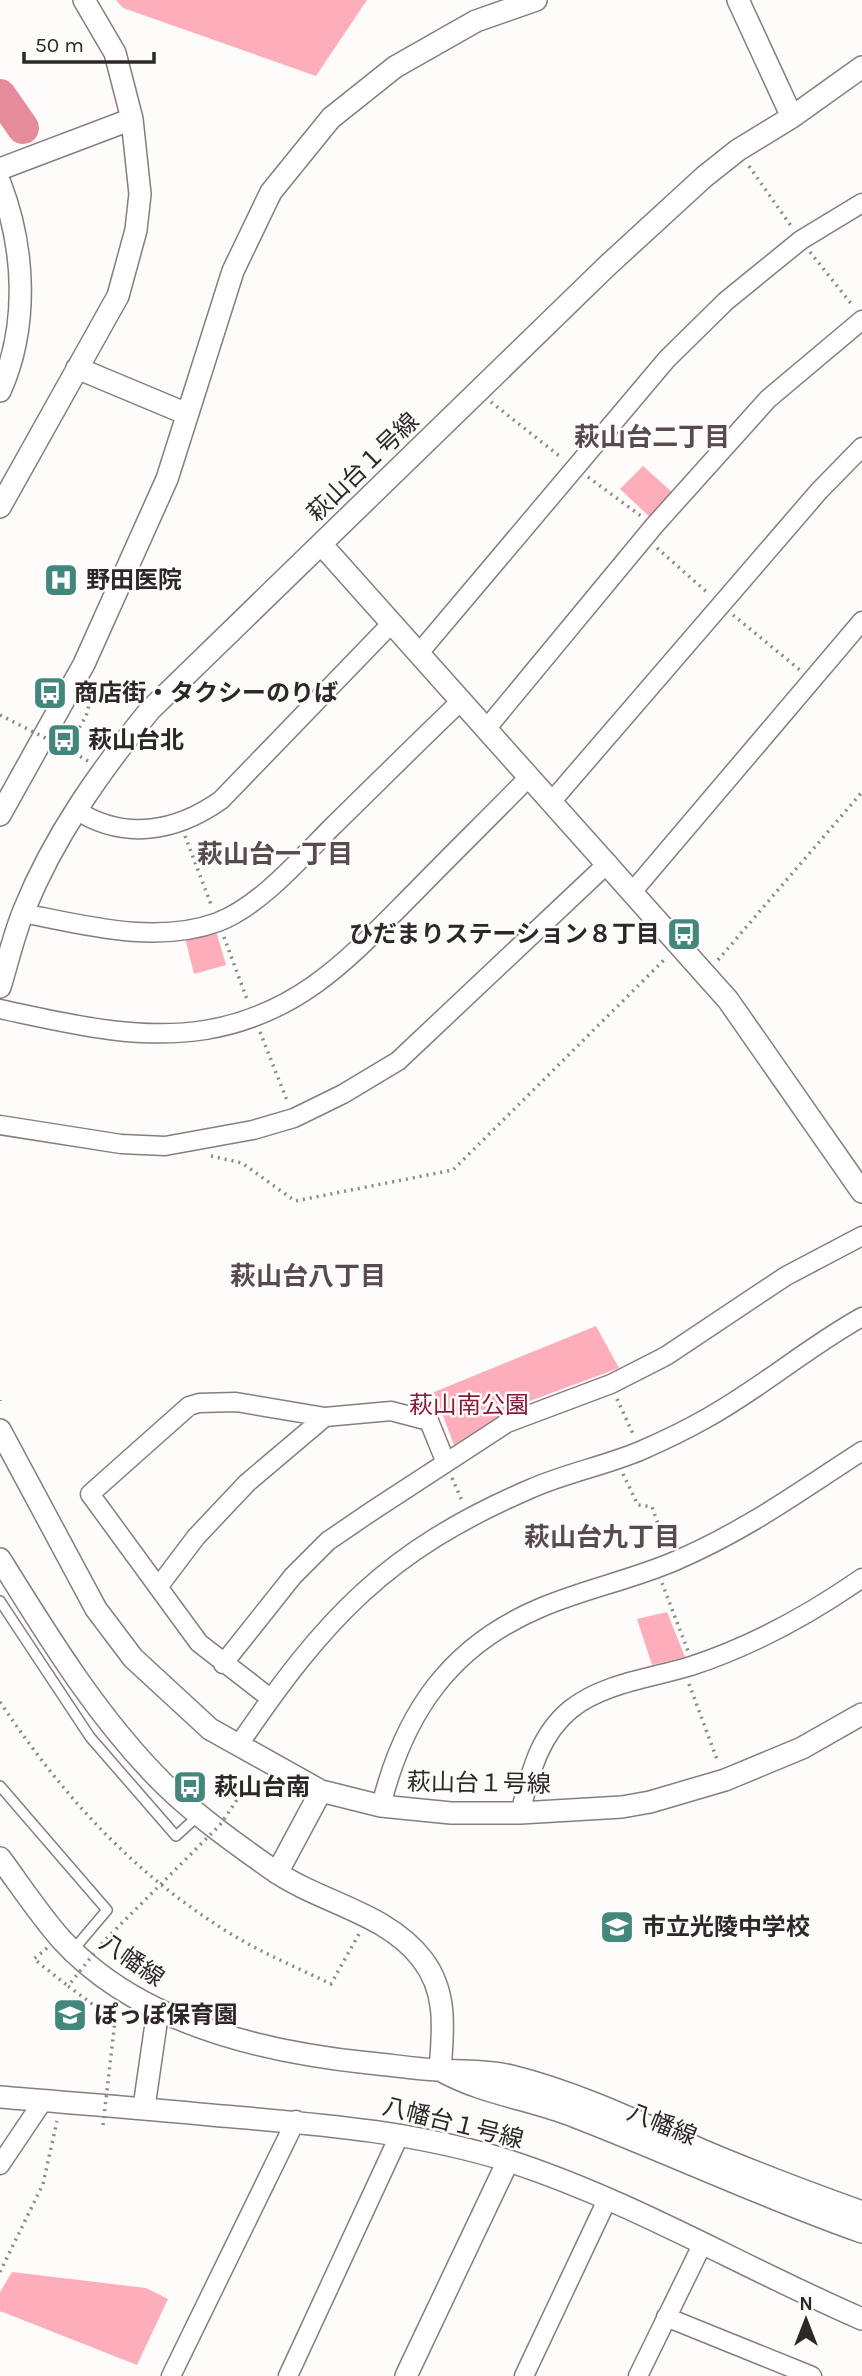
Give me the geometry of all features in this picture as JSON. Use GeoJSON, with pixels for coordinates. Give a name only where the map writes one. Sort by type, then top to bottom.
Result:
{"type":"FeatureCollection","features":[{"type":"Feature","properties":{"kind":"street"},"geometry":{"type":"LineString","coordinates":[[0,507],[118,296],[136,230],[140,194],[132,119],[115,53],[84,0]]}},
{"type":"Feature","properties":{"kind":"street"},"geometry":{"type":"LineString","coordinates":[[0,815],[84,664],[167,479],[233,271],[271,191],[331,118],[407,60],[476,21],[536,0]]}},
{"type":"Feature","properties":{"kind":"street"},"geometry":{"type":"LineString","coordinates":[[738,0],[792,117]]}},
{"type":"Feature","properties":{"kind":"street","name":"萩山台１号線"},"geometry":{"type":"LineString","coordinates":[[0,987],[23,913],[55,843],[150,710],[607,266],[704,177],[738,150],[792,117],[862,67]]}},
{"type":"Feature","properties":{"kind":"street"},"geometry":{"type":"LineString","coordinates":[[0,169],[132,119]]}},
{"type":"Feature","properties":{"kind":"street"},"geometry":{"type":"LineString","coordinates":[[0,183],[8,234],[21,283],[0,391]]}},
{"type":"Feature","properties":{"kind":"street"},"geometry":{"type":"LineString","coordinates":[[419,653],[667,359],[726,301],[801,240],[862,203]]}},
{"type":"Feature","properties":{"kind":"street"},"geometry":{"type":"LineString","coordinates":[[488,728],[654,526],[768,399],[862,320]]}},
{"type":"Feature","properties":{"kind":"street"},"geometry":{"type":"LineString","coordinates":[[77,368],[187,414]]}},
{"type":"Feature","properties":{"kind":"street"},"geometry":{"type":"LineString","coordinates":[[552,801],[819,491],[862,447]]}},
{"type":"Feature","properties":{"kind":"street"},"geometry":{"type":"LineString","coordinates":[[321,544],[728,1000],[862,1192]]}},
{"type":"Feature","properties":{"kind":"street"},"geometry":{"type":"LineString","coordinates":[[633,891],[862,621]]}},
{"type":"Feature","properties":{"kind":"street"},"geometry":{"type":"LineString","coordinates":[[76,810],[93,821],[128,829],[180,824],[221,800],[392,623]]}},
{"type":"Feature","properties":{"kind":"street"},"geometry":{"type":"LineString","coordinates":[[23,913],[116,931],[160,932],[218,922],[248,904],[288,872],[462,700]]}},
{"type":"Feature","properties":{"kind":"street"},"geometry":{"type":"LineString","coordinates":[[0,1009],[81,1026],[163,1032],[205,1030],[254,1017],[303,994],[340,968],[529,777]]}},
{"type":"Feature","properties":{"kind":"street"},"geometry":{"type":"LineString","coordinates":[[0,1125],[121,1144],[165,1146],[253,1130],[294,1118],[343,1094],[398,1061],[608,863]]}},
{"type":"Feature","properties":{"kind":"street"},"geometry":{"type":"LineString","coordinates":[[223,1664],[270,1603],[328,1541],[524,1414],[611,1384],[667,1356],[775,1283],[862,1236]]}},
{"type":"Feature","properties":{"kind":"street"},"geometry":{"type":"LineString","coordinates":[[238,1746],[308,1648],[350,1602],[412,1550],[469,1516],[533,1487],[641,1450],[707,1418],[823,1338],[862,1317]]}},
{"type":"Feature","properties":{"kind":"street"},"geometry":{"type":"LineString","coordinates":[[271,1698],[223,1664],[199,1643],[90,1494],[189,1406],[216,1400],[325,1417],[391,1411],[429,1421],[446,1463]]}},
{"type":"Feature","properties":{"kind":"street"},"geometry":{"type":"LineString","coordinates":[[159,1586],[196,1537],[247,1483],[325,1417]]}},
{"type":"Feature","properties":{"kind":"street","name":"萩山台１号線"},"geometry":{"type":"LineString","coordinates":[[0,1430],[96,1609],[126,1648],[179,1703],[238,1746],[321,1791],[381,1806],[451,1813],[520,1813],[650,1802],[725,1780],[802,1748],[862,1714]]}},
{"type":"Feature","properties":{"kind":"street"},"geometry":{"type":"LineString","coordinates":[[381,1806],[392,1761],[408,1725],[436,1685],[469,1651],[500,1628],[541,1607],[664,1565],[745,1528],[862,1451]]}},
{"type":"Feature","properties":{"kind":"street"},"geometry":{"type":"LineString","coordinates":[[0,1559],[47,1635],[119,1734],[164,1784],[199,1815],[277,1873],[398,1934],[423,1960],[439,1989],[443,2023],[440,2070]]}},
{"type":"Feature","properties":{"kind":"street"},"geometry":{"type":"LineString","coordinates":[[520,1813],[537,1752],[570,1710],[619,1686],[688,1667],[752,1643],[862,1578]]}},
{"type":"Feature","properties":{"kind":"street"},"geometry":{"type":"LineString","coordinates":[[277,1873],[321,1791]]}},
{"type":"Feature","properties":{"kind":"street","name":"八幡線"},"geometry":{"type":"LineString","coordinates":[[0,1858],[66,1944],[116,1983],[158,2010],[205,2031],[266,2047],[360,2062],[440,2070],[471,2069],[510,2076],[587,2100],[739,2166],[862,2212]]}},
{"type":"Feature","properties":{"kind":"street"},"geometry":{"type":"LineString","coordinates":[[144,2107],[158,2010]]}},
{"type":"Feature","properties":{"kind":"street","name":"八幡線"},"geometry":{"type":"LineString","coordinates":[[440,2070],[468,2086],[572,2116],[775,2200],[862,2232]]}},
{"type":"Feature","properties":{"kind":"street","name":"八幡台１号線"},"geometry":{"type":"LineString","coordinates":[[0,2097],[296,2120],[400,2134],[508,2161],[646,2215],[702,2245],[862,2319]]}},
{"type":"Feature","properties":{"kind":"street"},"geometry":{"type":"LineString","coordinates":[[0,2165],[43,2101]]}},
{"type":"Feature","properties":{"kind":"street"},"geometry":{"type":"LineString","coordinates":[[171,2376],[296,2120]]}},
{"type":"Feature","properties":{"kind":"street"},"geometry":{"type":"LineString","coordinates":[[288,2376],[400,2134]]}},
{"type":"Feature","properties":{"kind":"street"},"geometry":{"type":"LineString","coordinates":[[406,2376],[508,2161]]}},
{"type":"Feature","properties":{"kind":"street"},"geometry":{"type":"LineString","coordinates":[[524,2376],[607,2200]]}},
{"type":"Feature","properties":{"kind":"street"},"geometry":{"type":"LineString","coordinates":[[638,2376],[702,2245]]}},
{"type":"Feature","properties":{"kind":"street"},"geometry":{"type":"LineString","coordinates":[[666,2317],[812,2376]]}},
{"type":"Feature","properties":{"kind":"lane"},"geometry":{"type":"LineString","coordinates":[[0,1601],[90,1737],[176,1836],[199,1815]]}},
{"type":"Feature","properties":{"kind":"lane"},"geometry":{"type":"LineString","coordinates":[[0,1786],[107,1910],[66,1944]]}},
{"type":"Feature","properties":{"kind":"path"},"geometry":{"type":"LineString","coordinates":[[0,715],[89,761]]}},
{"type":"Feature","properties":{"kind":"path"},"geometry":{"type":"LineString","coordinates":[[68,749],[86,716]]}},
{"type":"Feature","properties":{"kind":"path"},"geometry":{"type":"LineString","coordinates":[[705,975],[862,792]]}},
{"type":"Feature","properties":{"kind":"path"},"geometry":{"type":"LineString","coordinates":[[180,824],[294,1118]]}},
{"type":"Feature","properties":{"kind":"path"},"geometry":{"type":"LineString","coordinates":[[203,1154],[242,1163],[295,1200],[453,1170],[678,946]]}},
{"type":"Feature","properties":{"kind":"path"},"geometry":{"type":"LineString","coordinates":[[611,1384],[641,1450]]}},
{"type":"Feature","properties":{"kind":"path"},"geometry":{"type":"LineString","coordinates":[[616,1459],[638,1505],[652,1507],[688,1667],[725,1780]]}},
{"type":"Feature","properties":{"kind":"path"},"geometry":{"type":"LineString","coordinates":[[446,1463],[469,1516]]}},
{"type":"Feature","properties":{"kind":"path"},"geometry":{"type":"LineString","coordinates":[[0,1702],[43,1766],[130,1861],[231,1934],[331,1984],[368,1918]]}},
{"type":"Feature","properties":{"kind":"path"},"geometry":{"type":"LineString","coordinates":[[68,1986],[104,1941],[220,1825],[255,1773]]}},
{"type":"Feature","properties":{"kind":"path"},"geometry":{"type":"LineString","coordinates":[[66,1944],[34,1959],[115,2021],[103,2125]]}},
{"type":"Feature","properties":{"kind":"path"},"geometry":{"type":"LineString","coordinates":[[0,2272],[43,2184],[57,2122]]}},
{"type":"Feature","properties":{"kind":"green space"},"geometry":{"type":"Polygon","coordinates":[[[116,0],[367,0],[316,76],[123,8],[116,0]]]}},
{"type":"Feature","properties":{"kind":"green space"},"geometry":{"type":"Polygon","coordinates":[[[643,466],[673,493],[652,519],[620,489],[643,466]]]}},
{"type":"Feature","properties":{"kind":"green space"},"geometry":{"type":"Polygon","coordinates":[[[216,931],[226,965],[194,974],[185,938],[216,931]]]}},
{"type":"Feature","properties":{"kind":"green space","name":"萩山南公園"},"geometry":{"type":"Polygon","coordinates":[[[596,1326],[619,1368],[511,1408],[454,1445],[434,1392],[596,1326]]]}},
{"type":"Feature","properties":{"kind":"green space"},"geometry":{"type":"Polygon","coordinates":[[[667,1612],[685,1657],[652,1665],[637,1619],[667,1612]]]}},
{"type":"Feature","properties":{"kind":"green space"},"geometry":{"type":"Polygon","coordinates":[[[12,2272],[146,2288],[168,2299],[137,2365],[0,2311],[0,2292],[12,2272]]]}},
{"type":"Feature","properties":{"kind":"waterway"},"geometry":{"type":"LineString","coordinates":[[0,95],[23,128]]}},
{"type":"Feature","properties":{"kind":"place","name":"野田医院"},"geometry":{"type":"Point","coordinates":[61,580]}},
{"type":"Feature","properties":{"kind":"place","name":"商店街・タクシーのりば"},"geometry":{"type":"Point","coordinates":[50,693]}},
{"type":"Feature","properties":{"kind":"place","name":"萩山台北"},"geometry":{"type":"Point","coordinates":[64,740]}},
{"type":"Feature","properties":{"kind":"place","name":"ひだまりステーション８丁目"},"geometry":{"type":"Point","coordinates":[684,934]}},
{"type":"Feature","properties":{"kind":"place","name":"萩山台南"},"geometry":{"type":"Point","coordinates":[190,1787]}},
{"type":"Feature","properties":{"kind":"place","name":"市立光陵中学校"},"geometry":{"type":"Point","coordinates":[617,1927]}},
{"type":"Feature","properties":{"kind":"place","name":"ぽっぽ保育園"},"geometry":{"type":"Point","coordinates":[70,2015]}},
{"type":"Feature","properties":{"kind":"district","name":"萩山台二丁目"},"geometry":{"type":"Point","coordinates":[652,437]}},
{"type":"Feature","properties":{"kind":"district","name":"萩山台一丁目"},"geometry":{"type":"Point","coordinates":[275,854]}},
{"type":"Feature","properties":{"kind":"district","name":"萩山台八丁目"},"geometry":{"type":"Point","coordinates":[308,1276]}},
{"type":"Feature","properties":{"kind":"district","name":"萩山台九丁目"},"geometry":{"type":"Point","coordinates":[602,1537]}}]}
